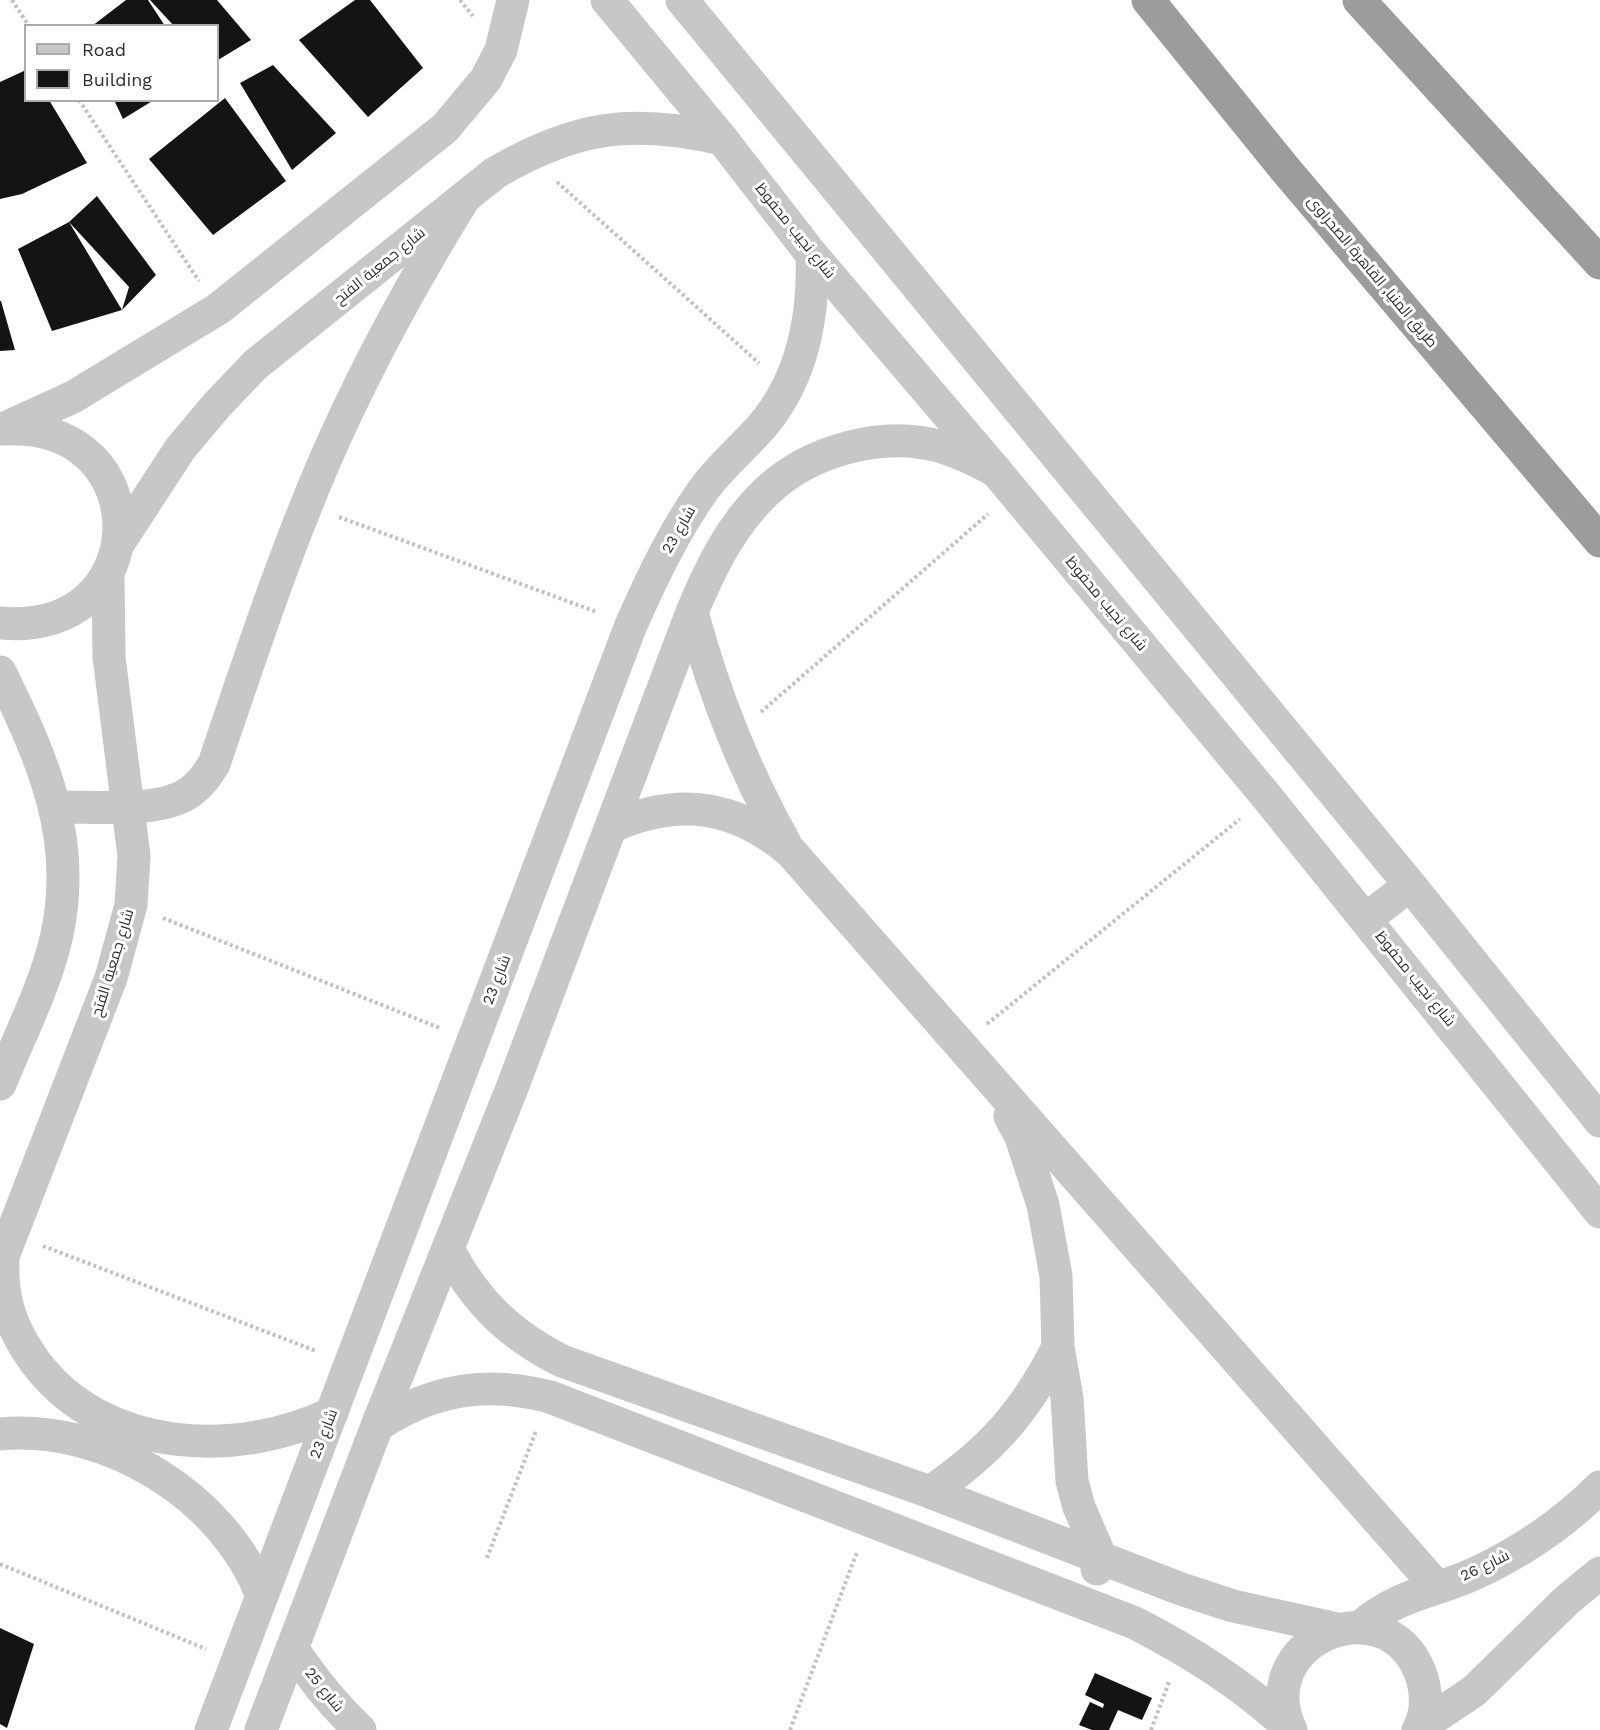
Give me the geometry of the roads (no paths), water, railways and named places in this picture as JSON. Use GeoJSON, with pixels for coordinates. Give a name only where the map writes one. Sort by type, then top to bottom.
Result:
{"type":"FeatureCollection","features":[{"type":"Feature","properties":{"kind":"highway","name":"طريق المنيا, القاهرة الصحراوى"},"geometry":{"type":"LineString","coordinates":[[1148,0],[1285,169],[1600,541]]}},
{"type":"Feature","properties":{"kind":"highway"},"geometry":{"type":"LineString","coordinates":[[1359,0],[1600,263]]}},
{"type":"Feature","properties":{"kind":"street"},"geometry":{"type":"LineString","coordinates":[[1,429],[73,397],[218,309],[445,128],[486,79],[501,50],[513,0]]}},
{"type":"Feature","properties":{"kind":"street","name":"شارع نجيب محفوظ"},"geometry":{"type":"LineString","coordinates":[[607,0],[722,139],[812,255],[1005,481],[1267,797],[1600,1212]]}},
{"type":"Feature","properties":{"kind":"street"},"geometry":{"type":"LineString","coordinates":[[682,0],[1410,885],[1600,1121]]}},
{"type":"Feature","properties":{"kind":"street","name":"شارع جمعية الفتح"},"geometry":{"type":"LineString","coordinates":[[124,1442],[44,1373],[24,1347],[1,1287],[5,1252],[111,978],[131,905],[134,856],[109,657],[113,559],[180,449],[216,405],[255,365],[495,172],[563,139],[602,130],[632,128],[682,130],[722,139]]}},
{"type":"Feature","properties":{"kind":"street"},"geometry":{"type":"LineString","coordinates":[[56,807],[129,806],[171,802],[189,793],[204,780],[214,764],[307,505],[339,430],[395,315],[465,197]]}},
{"type":"Feature","properties":{"kind":"street","name":"شارع 23"},"geometry":{"type":"LineString","coordinates":[[211,1730],[631,625],[675,534],[706,486],[762,426],[786,388],[801,356],[810,323],[813,289],[812,255]]}},
{"type":"Feature","properties":{"kind":"street"},"geometry":{"type":"LineString","coordinates":[[0,624],[24,626],[50,621],[73,611],[93,595],[113,559],[120,521],[115,497],[105,476],[91,457],[72,442],[50,432],[26,428],[1,429]]}},
{"type":"Feature","properties":{"kind":"street"},"geometry":{"type":"LineString","coordinates":[[261,1730],[377,1426],[449,1251],[613,826],[692,612],[724,545],[746,514],[766,492],[791,473],[818,458],[867,444],[909,442],[939,447],[969,456],[1005,481]]}},
{"type":"Feature","properties":{"kind":"street"},"geometry":{"type":"LineString","coordinates":[[706,486],[746,514]]}},
{"type":"Feature","properties":{"kind":"street"},"geometry":{"type":"LineString","coordinates":[[692,612],[732,737],[791,852]]}},
{"type":"Feature","properties":{"kind":"street"},"geometry":{"type":"LineString","coordinates":[[0,672],[40,759],[56,807],[64,874],[62,908],[56,941],[0,1084]]}},
{"type":"Feature","properties":{"kind":"street"},"geometry":{"type":"LineString","coordinates":[[613,826],[654,811],[699,809],[724,813],[749,823],[771,836],[791,852],[1437,1587]]}},
{"type":"Feature","properties":{"kind":"street"},"geometry":{"type":"LineString","coordinates":[[1366,919],[1410,885]]}},
{"type":"Feature","properties":{"kind":"street"},"geometry":{"type":"LineString","coordinates":[[987,1075],[1021,1137],[1043,1205],[1056,1276],[1058,1347],[1067,1398],[1072,1481],[1079,1507],[1101,1558],[1085,1604]]}},
{"type":"Feature","properties":{"kind":"street"},"geometry":{"type":"LineString","coordinates":[[449,1251],[477,1297],[508,1329],[537,1349],[930,1492],[1233,1606],[1382,1633],[1401,1645],[1416,1662],[1424,1683],[1426,1705],[1419,1728]]}},
{"type":"Feature","properties":{"kind":"street"},"geometry":{"type":"LineString","coordinates":[[930,1492],[963,1470],[1019,1415],[1041,1382],[1058,1347]]}},
{"type":"Feature","properties":{"kind":"street"},"geometry":{"type":"LineString","coordinates":[[562,1402],[587,1369]]}},
{"type":"Feature","properties":{"kind":"street"},"geometry":{"type":"LineString","coordinates":[[377,1426],[422,1400],[473,1388],[524,1390],[562,1402],[1135,1623],[1182,1648],[1254,1695],[1290,1728]]}},
{"type":"Feature","properties":{"kind":"street"},"geometry":{"type":"LineString","coordinates":[[0,1434],[48,1433],[124,1442],[249,1440],[289,1431],[332,1413]]}},
{"type":"Feature","properties":{"kind":"street"},"geometry":{"type":"LineString","coordinates":[[124,1442],[213,1520],[251,1569],[262,1596]]}},
{"type":"Feature","properties":{"kind":"street","name":"شارع 26"},"geometry":{"type":"LineString","coordinates":[[1290,1728],[1284,1707],[1284,1686],[1291,1666],[1302,1649],[1318,1636],[1349,1628],[1396,1601],[1474,1574],[1507,1556],[1570,1514],[1600,1487]]}},
{"type":"Feature","properties":{"kind":"street"},"geometry":{"type":"LineString","coordinates":[[1419,1728],[1474,1690],[1567,1600],[1600,1573]]}},
{"type":"Feature","properties":{"kind":"street","name":"شارع 25"},"geometry":{"type":"LineString","coordinates":[[292,1648],[331,1701],[360,1730]]}}]}
